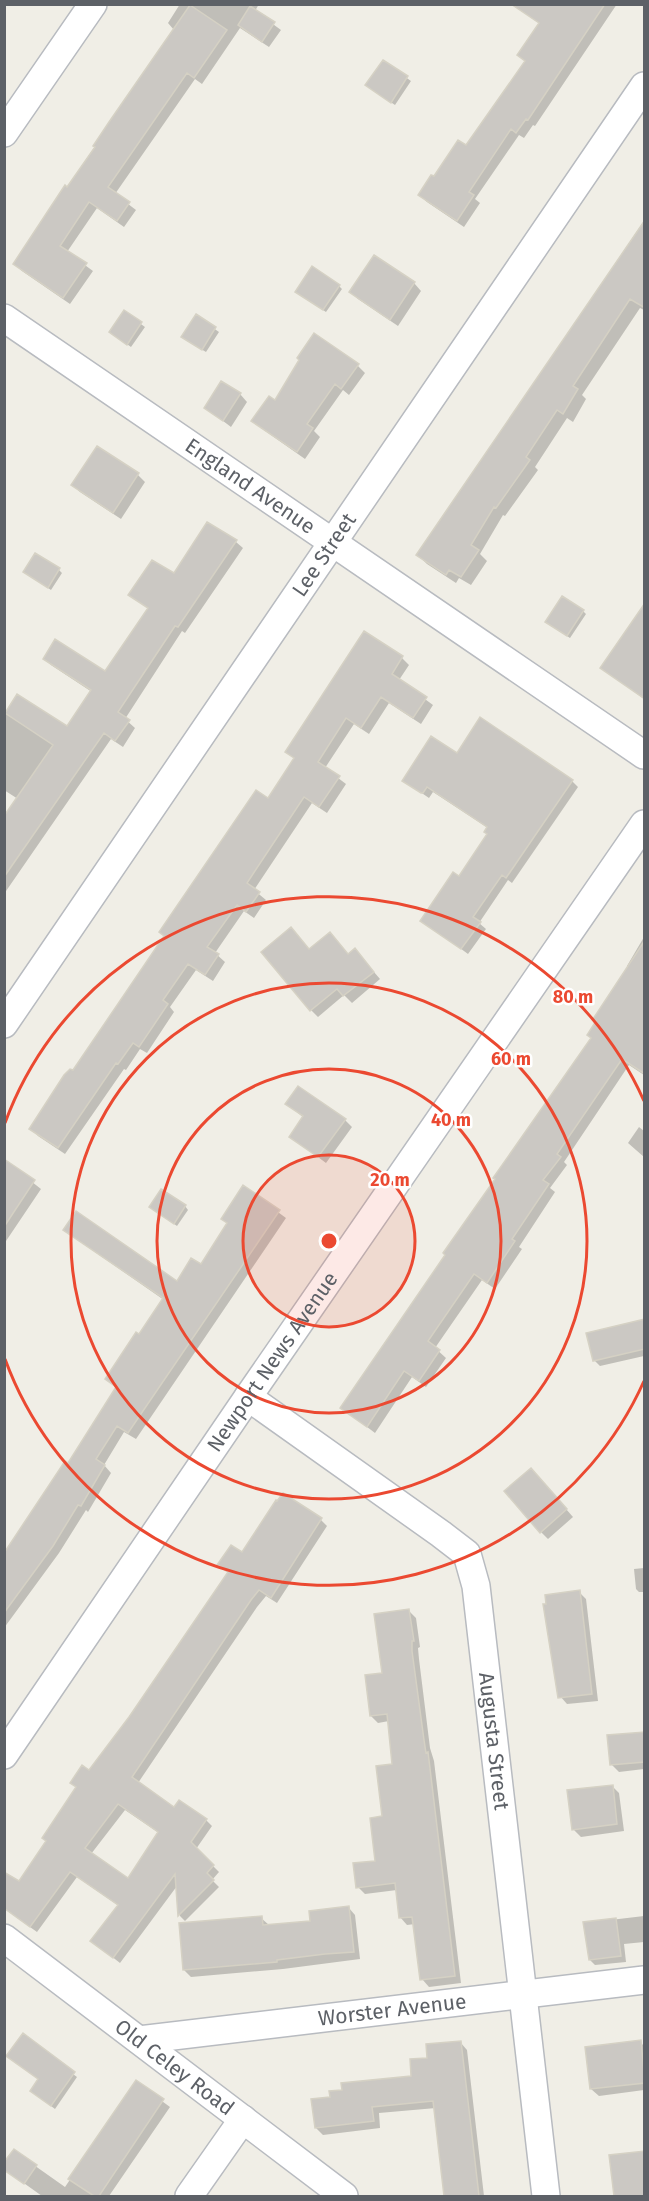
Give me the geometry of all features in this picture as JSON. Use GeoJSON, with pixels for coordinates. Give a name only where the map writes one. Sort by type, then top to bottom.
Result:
{"type":"FeatureCollection","features":[{"type":"Feature","properties":{"kind":"street"},"geometry":{"type":"LineString","coordinates":[[4,133],[93,4]]}},
{"type":"Feature","properties":{"kind":"street","name":"Lee Street"},"geometry":{"type":"LineString","coordinates":[[4,1024],[645,86]]}},
{"type":"Feature","properties":{"kind":"street","name":"England Avenue"},"geometry":{"type":"LineString","coordinates":[[4,318],[645,755]]}},
{"type":"Feature","properties":{"kind":"street","name":"Newport News Avenue"},"geometry":{"type":"LineString","coordinates":[[4,1755],[248,1397],[645,824]]}},
{"type":"Feature","properties":{"kind":"street","name":"Augusta Street"},"geometry":{"type":"LineString","coordinates":[[248,1397],[467,1554],[476,1586],[546,2196]]}},
{"type":"Feature","properties":{"kind":"street","name":"Old Celey Road"},"geometry":{"type":"LineString","coordinates":[[4,1938],[344,2196]]}},
{"type":"Feature","properties":{"kind":"street","name":"Worster Avenue"},"geometry":{"type":"LineString","coordinates":[[139,2040],[645,1980]]}},
{"type":"Feature","properties":{"kind":"street"},"geometry":{"type":"LineString","coordinates":[[189,2196],[243,2119]]}},
{"type":"Feature","properties":{"kind":"building"},"geometry":{"type":"Polygon","coordinates":[[[511,4],[605,4],[528,120],[526,119],[516,133],[511,129],[469,192],[474,195],[457,221],[418,195],[458,140],[466,145],[525,61],[517,55],[539,23],[511,4]]]}},
{"type":"Feature","properties":{"kind":"building"},"geometry":{"type":"Polygon","coordinates":[[[190,5],[227,30],[194,78],[187,73],[108,187],[130,202],[117,221],[89,202],[60,246],[87,263],[63,298],[13,264],[190,5]]]}},
{"type":"Feature","properties":{"kind":"building"},"geometry":{"type":"Polygon","coordinates":[[[250,6],[275,22],[262,42],[238,25],[250,6]]]}},
{"type":"Feature","properties":{"kind":"building"},"geometry":{"type":"Polygon","coordinates":[[[383,60],[408,76],[391,103],[365,85],[383,60]]]}},
{"type":"Feature","properties":{"kind":"building"},"geometry":{"type":"Polygon","coordinates":[[[645,220],[645,308],[630,299],[573,386],[578,389],[563,414],[557,410],[526,457],[530,460],[496,508],[494,507],[471,545],[479,550],[461,577],[449,570],[446,575],[416,555],[645,220]]]}},
{"type":"Feature","properties":{"kind":"building"},"geometry":{"type":"Polygon","coordinates":[[[374,255],[415,282],[390,320],[349,292],[374,255]]]}},
{"type":"Feature","properties":{"kind":"building"},"geometry":{"type":"Polygon","coordinates":[[[312,266],[340,285],[323,310],[295,292],[312,266]]]}},
{"type":"Feature","properties":{"kind":"building"},"geometry":{"type":"Polygon","coordinates":[[[124,310],[142,322],[127,345],[109,332],[124,310]]]}},
{"type":"Feature","properties":{"kind":"building"},"geometry":{"type":"Polygon","coordinates":[[[196,314],[216,327],[202,350],[181,337],[196,314]]]}},
{"type":"Feature","properties":{"kind":"building"},"geometry":{"type":"Polygon","coordinates":[[[314,333],[359,364],[341,389],[335,384],[307,424],[313,428],[297,452],[251,421],[269,396],[275,400],[299,360],[297,358],[314,333]]]}},
{"type":"Feature","properties":{"kind":"building"},"geometry":{"type":"Polygon","coordinates":[[[221,381],[241,393],[223,421],[204,408],[221,381]]]}},
{"type":"Feature","properties":{"kind":"building"},"geometry":{"type":"Polygon","coordinates":[[[97,446],[139,473],[113,513],[71,485],[97,446]]]}},
{"type":"Feature","properties":{"kind":"building"},"geometry":{"type":"Polygon","coordinates":[[[207,522],[237,540],[178,627],[175,626],[118,712],[130,720],[115,741],[104,733],[4,877],[4,816],[53,745],[5,713],[17,694],[67,726],[91,690],[43,659],[55,639],[105,671],[148,608],[128,595],[152,560],[174,573],[207,522]]]}},
{"type":"Feature","properties":{"kind":"building"},"geometry":{"type":"Polygon","coordinates":[[[35,553],[60,568],[48,588],[23,572],[35,553]]]}},
{"type":"Feature","properties":{"kind":"building"},"geometry":{"type":"Polygon","coordinates":[[[562,596],[584,610],[567,636],[545,622],[562,596]]]}},
{"type":"Feature","properties":{"kind":"building"},"geometry":{"type":"Polygon","coordinates":[[[645,603],[645,699],[600,668],[645,603]]]}},
{"type":"Feature","properties":{"kind":"building"},"geometry":{"type":"Polygon","coordinates":[[[364,631],[403,656],[392,674],[427,697],[413,718],[381,697],[361,728],[346,718],[318,762],[340,776],[319,807],[304,797],[247,883],[260,892],[246,912],[237,905],[207,947],[219,954],[205,975],[188,964],[163,1000],[168,1004],[139,1047],[133,1043],[118,1064],[116,1063],[58,1148],[29,1129],[64,1075],[70,1069],[73,1070],[164,936],[159,932],[256,790],[268,798],[294,758],[285,752],[364,631]]]}},
{"type":"Feature","properties":{"kind":"building"},"geometry":{"type":"Polygon","coordinates":[[[480,717],[573,780],[506,878],[502,875],[473,917],[481,922],[461,949],[420,921],[453,872],[459,876],[487,834],[484,832],[487,827],[427,787],[421,793],[402,781],[431,736],[457,753],[480,717]]]}},
{"type":"Feature","properties":{"kind":"building"},"geometry":{"type":"Polygon","coordinates":[[[291,927],[309,949],[330,932],[348,954],[355,948],[374,972],[343,996],[337,989],[310,1011],[261,952],[291,927]]]}},
{"type":"Feature","properties":{"kind":"building"},"geometry":{"type":"Polygon","coordinates":[[[645,940],[645,1074],[622,1059],[557,1154],[561,1157],[543,1180],[549,1184],[512,1239],[515,1241],[487,1283],[474,1274],[428,1341],[440,1350],[419,1381],[404,1371],[367,1427],[340,1408],[445,1255],[443,1253],[495,1179],[493,1178],[591,1038],[587,1035],[596,1021],[593,1019],[645,940]]]}},
{"type":"Feature","properties":{"kind":"building"},"geometry":{"type":"Polygon","coordinates":[[[298,1086],[346,1119],[318,1157],[289,1137],[303,1116],[285,1104],[298,1086]]]}},
{"type":"Feature","properties":{"kind":"building"},"geometry":{"type":"Polygon","coordinates":[[[4,1159],[35,1180],[4,1227],[4,1159]]]}},
{"type":"Feature","properties":{"kind":"building"},"geometry":{"type":"Polygon","coordinates":[[[243,1185],[280,1210],[128,1433],[117,1426],[96,1459],[105,1465],[81,1506],[78,1505],[53,1546],[4,1613],[4,1553],[65,1461],[68,1463],[116,1387],[105,1379],[136,1332],[139,1334],[163,1298],[63,1230],[76,1211],[177,1281],[191,1258],[201,1264],[227,1223],[221,1219],[243,1185]]]}},
{"type":"Feature","properties":{"kind":"building"},"geometry":{"type":"Polygon","coordinates":[[[161,1189],[186,1205],[174,1224],[149,1207],[161,1189]]]}},
{"type":"Feature","properties":{"kind":"building"},"geometry":{"type":"Polygon","coordinates":[[[645,1319],[645,1349],[593,1361],[586,1333],[645,1319]]]}},
{"type":"Feature","properties":{"kind":"building"},"geometry":{"type":"Polygon","coordinates":[[[531,1468],[567,1509],[540,1533],[504,1491],[531,1468]]]}},
{"type":"Feature","properties":{"kind":"building"},"geometry":{"type":"Polygon","coordinates":[[[283,1493],[322,1518],[271,1598],[259,1590],[251,1600],[132,1777],[174,1807],[179,1800],[207,1819],[191,1842],[214,1865],[207,1873],[214,1880],[178,1916],[175,1874],[113,1958],[90,1941],[118,1905],[70,1872],[30,1927],[4,1908],[4,1872],[19,1881],[46,1841],[42,1838],[76,1787],[70,1783],[82,1765],[89,1770],[129,1717],[228,1572],[217,1565],[231,1545],[242,1552],[283,1493]],[[118,1804],[85,1848],[128,1878],[158,1832],[118,1804]]]}},
{"type":"Feature","properties":{"kind":"building"},"geometry":{"type":"Polygon","coordinates":[[[580,1590],[592,1694],[558,1698],[543,1604],[546,1604],[545,1595],[580,1590]]]}},
{"type":"Feature","properties":{"kind":"building"},"geometry":{"type":"Polygon","coordinates":[[[409,1609],[414,1641],[412,1641],[412,1651],[426,1753],[428,1752],[455,1976],[420,1980],[412,1917],[399,1918],[395,1883],[356,1888],[353,1863],[375,1861],[370,1818],[382,1816],[376,1766],[392,1764],[387,1714],[370,1716],[365,1675],[382,1673],[374,1614],[409,1609]]]}},
{"type":"Feature","properties":{"kind":"building"},"geometry":{"type":"Polygon","coordinates":[[[645,1732],[645,1762],[610,1765],[607,1735],[645,1732]]]}},
{"type":"Feature","properties":{"kind":"building"},"geometry":{"type":"Polygon","coordinates":[[[613,1785],[617,1824],[572,1830],[567,1790],[613,1785]]]}},
{"type":"Feature","properties":{"kind":"building"},"geometry":{"type":"Polygon","coordinates":[[[349,1906],[354,1952],[277,1960],[277,1962],[183,1970],[179,1923],[262,1916],[263,1925],[310,1921],[309,1911],[349,1906]]]}},
{"type":"Feature","properties":{"kind":"building"},"geometry":{"type":"Polygon","coordinates":[[[616,1918],[621,1956],[589,1960],[583,1922],[616,1918]]]}},
{"type":"Feature","properties":{"kind":"building"},"geometry":{"type":"Polygon","coordinates":[[[23,2033],[75,2072],[51,2106],[30,2091],[38,2079],[6,2056],[23,2033]]]}},
{"type":"Feature","properties":{"kind":"building"},"geometry":{"type":"Polygon","coordinates":[[[641,2040],[645,2083],[590,2089],[585,2047],[641,2040]]]}},
{"type":"Feature","properties":{"kind":"building"},"geometry":{"type":"Polygon","coordinates":[[[461,2041],[479,2196],[444,2196],[433,2101],[372,2107],[374,2121],[315,2128],[311,2099],[330,2097],[329,2091],[342,2090],[341,2083],[411,2076],[410,2059],[427,2058],[426,2044],[461,2041]]]}},
{"type":"Feature","properties":{"kind":"building"},"geometry":{"type":"Polygon","coordinates":[[[136,2080],[164,2099],[99,2196],[94,2196],[68,2179],[136,2080]]]}},
{"type":"Feature","properties":{"kind":"building"},"geometry":{"type":"Polygon","coordinates":[[[14,2149],[37,2165],[24,2184],[4,2170],[4,2162],[14,2149]]]}},
{"type":"Feature","properties":{"kind":"building"},"geometry":{"type":"Polygon","coordinates":[[[645,2151],[645,2196],[614,2196],[609,2155],[645,2151]]]}}]}
